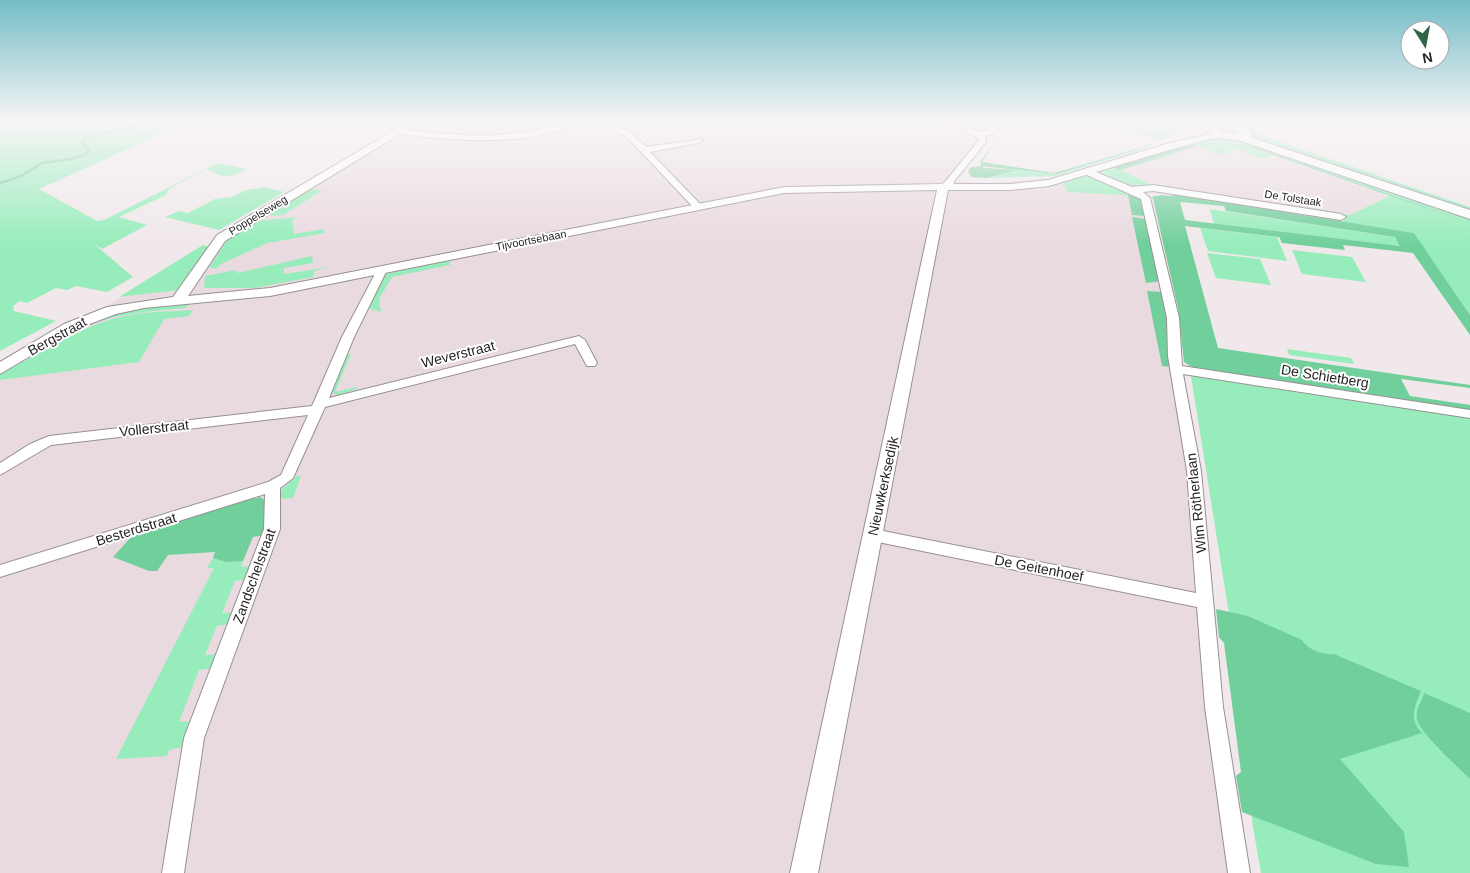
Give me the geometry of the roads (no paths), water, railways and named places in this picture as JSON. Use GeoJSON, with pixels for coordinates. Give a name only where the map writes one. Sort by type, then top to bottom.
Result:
{"type":"FeatureCollection","features":[{"type":"Feature","properties":{"kind":"main road"},"geometry":{"type":"LineString","coordinates":[[1325,164],[1470,215]]}},
{"type":"Feature","properties":{"kind":"street","name":"Poppelseweg"},"geometry":{"type":"LineString","coordinates":[[176,301],[221,238],[345,164]]}},
{"type":"Feature","properties":{"kind":"street"},"geometry":{"type":"LineString","coordinates":[[658,164],[698,207]]}},
{"type":"Feature","properties":{"kind":"street","name":"Nieuwkerksedijk"},"geometry":{"type":"LineString","coordinates":[[804,873],[946,185],[963,164]]}},
{"type":"Feature","properties":{"kind":"street","name":"Tijvoortsebaan"},"geometry":{"type":"LineString","coordinates":[[176,301],[270,292],[795,189],[946,185],[1010,187],[1057,181],[1116,164]]}},
{"type":"Feature","properties":{"kind":"street","name":"Wim Rötherlaan"},"geometry":{"type":"LineString","coordinates":[[1088,172],[1141,194],[1147,205],[1173,318],[1176,369],[1194,471],[1214,707],[1239,873]]}},
{"type":"Feature","properties":{"kind":"street","name":"De Tolstaak"},"geometry":{"type":"LineString","coordinates":[[1131,190],[1153,188],[1340,217]]}},
{"type":"Feature","properties":{"kind":"street"},"geometry":{"type":"LineString","coordinates":[[273,486],[286,478],[348,337],[382,270]]}},
{"type":"Feature","properties":{"kind":"street","name":"Bergstraat"},"geometry":{"type":"LineString","coordinates":[[0,369],[70,327],[95,315],[131,306],[176,301]]}},
{"type":"Feature","properties":{"kind":"street","name":"Weverstraat"},"geometry":{"type":"LineString","coordinates":[[318,407],[579,340],[590,363]]}},
{"type":"Feature","properties":{"kind":"street","name":"De Schietberg"},"geometry":{"type":"LineString","coordinates":[[1176,369],[1470,414]]}},
{"type":"Feature","properties":{"kind":"street","name":"Vollerstraat"},"geometry":{"type":"LineString","coordinates":[[0,470],[49,440],[318,407]]}},
{"type":"Feature","properties":{"kind":"street","name":"Besterdstraat"},"geometry":{"type":"LineString","coordinates":[[0,571],[273,486]]}},
{"type":"Feature","properties":{"kind":"street","name":"Zandschelstraat"},"geometry":{"type":"LineString","coordinates":[[173,873],[194,738],[272,529],[273,486]]}},
{"type":"Feature","properties":{"kind":"street","name":"De Geitenhoef"},"geometry":{"type":"LineString","coordinates":[[873,535],[1205,602]]}},
{"type":"Feature","properties":{"kind":"waterway"},"geometry":{"type":"LineString","coordinates":[[0,183],[21,176],[41,164]]}}]}
